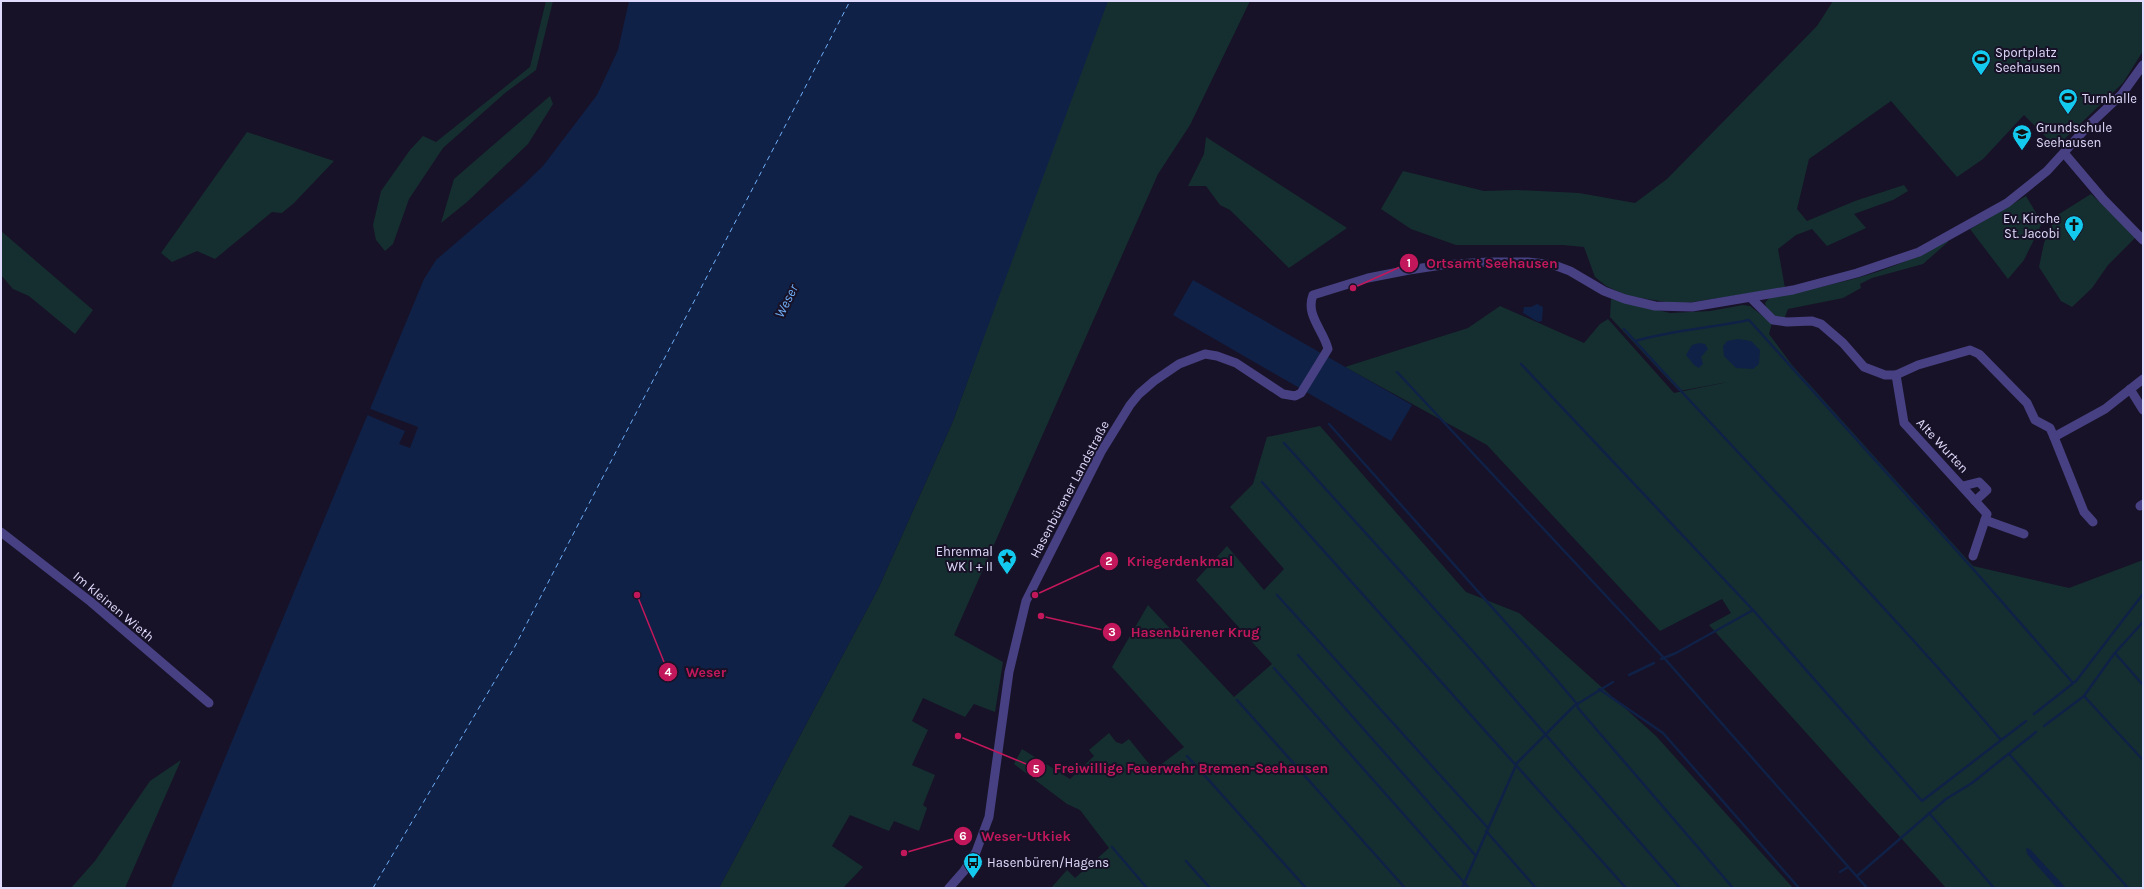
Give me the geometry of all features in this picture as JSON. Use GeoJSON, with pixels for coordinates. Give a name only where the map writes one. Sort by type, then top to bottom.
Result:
{"type":"FeatureCollection","features":[{"type":"Feature","properties":{"kind":"street","name":"Hasenbürener Landstraße"},"geometry":{"type":"LineString","coordinates":[[949,888],[976,852],[989,817],[1009,672],[1026,601],[1101,452],[1130,406],[1139,394],[1154,381],[1179,364],[1204,354],[1217,356],[1236,363],[1283,394],[1295,396],[1301,393],[1328,349],[1326,341],[1312,312],[1310,302],[1312,295],[1368,278],[1442,265],[1488,262],[1528,262],[1554,265],[1586,279],[1604,291],[1625,299],[1655,306],[1692,308],[1793,290],[1899,260],[1919,252],[2007,203],[2039,179],[2089,125],[2122,94],[2143,65]]}},
{"type":"Feature","properties":{"kind":"street"},"geometry":{"type":"LineString","coordinates":[[2064,153],[2103,199],[2143,240]]}},
{"type":"Feature","properties":{"kind":"street"},"geometry":{"type":"LineString","coordinates":[[1751,298],[1773,320],[1787,322],[1812,321],[1821,324],[1843,343],[1864,367],[1879,373],[1896,375],[1918,364],[1970,350],[1979,354],[2026,403],[2035,420],[2050,428],[2084,512],[2093,522]]}},
{"type":"Feature","properties":{"kind":"street","name":"Alte Wurten"},"geometry":{"type":"LineString","coordinates":[[1896,375],[1904,423],[1987,514],[1986,520]]}},
{"type":"Feature","properties":{"kind":"street"},"geometry":{"type":"LineString","coordinates":[[2054,438],[2105,409],[2143,379]]}},
{"type":"Feature","properties":{"kind":"street"},"geometry":{"type":"LineString","coordinates":[[2130,390],[2143,410]]}},
{"type":"Feature","properties":{"kind":"street","name":"Alte Wurten"},"geometry":{"type":"LineString","coordinates":[[1963,486],[1980,482],[1987,490],[1975,500]]}},
{"type":"Feature","properties":{"kind":"street"},"geometry":{"type":"LineString","coordinates":[[1973,556],[1986,520],[2024,534]]}},
{"type":"Feature","properties":{"kind":"street","name":"Im kleinen Wieth"},"geometry":{"type":"LineString","coordinates":[[1,532],[91,602],[209,703]]}},
{"type":"Feature","properties":{"kind":"green space"},"geometry":{"type":"Polygon","coordinates":[[[546,1],[553,1],[536,70],[505,93],[443,148],[409,199],[393,244],[385,251],[376,240],[373,225],[381,191],[410,150],[423,136],[436,142],[530,67],[546,1]]]}},
{"type":"Feature","properties":{"kind":"green space"},"geometry":{"type":"Polygon","coordinates":[[[1106,1],[1250,1],[1190,125],[1158,174],[954,635],[1003,662],[995,712],[974,704],[965,717],[923,698],[912,721],[928,730],[912,765],[935,775],[923,805],[927,808],[919,831],[894,821],[889,831],[850,815],[832,846],[863,867],[843,888],[719,888],[878,589],[953,421],[1106,1]]]}},
{"type":"Feature","properties":{"kind":"green space"},"geometry":{"type":"Polygon","coordinates":[[[1833,1],[2143,1],[2143,51],[2123,83],[2056,147],[2024,115],[1983,159],[1957,177],[1891,101],[1809,159],[1797,209],[1807,221],[1855,201],[1904,185],[1908,191],[1893,200],[1854,214],[1866,228],[1827,246],[1812,229],[1796,235],[1778,249],[1785,288],[1679,304],[1628,296],[1606,286],[1595,277],[1584,247],[1563,245],[1456,245],[1411,229],[1381,209],[1403,171],[1484,191],[1517,190],[1579,193],[1635,203],[1667,179],[1817,26],[1833,1]]]}},
{"type":"Feature","properties":{"kind":"green space"},"geometry":{"type":"Polygon","coordinates":[[[550,96],[553,104],[528,144],[467,202],[441,223],[454,179],[550,96]]]}},
{"type":"Feature","properties":{"kind":"green space"},"geometry":{"type":"Polygon","coordinates":[[[247,132],[334,161],[294,203],[282,213],[272,212],[215,259],[197,251],[172,262],[161,253],[247,132]]]}},
{"type":"Feature","properties":{"kind":"green space"},"geometry":{"type":"Polygon","coordinates":[[[1206,137],[1347,228],[1289,268],[1230,210],[1220,205],[1206,186],[1188,186],[1204,154],[1206,137]]]}},
{"type":"Feature","properties":{"kind":"green space"},"geometry":{"type":"Polygon","coordinates":[[[2091,194],[2136,237],[2108,265],[2092,288],[2072,307],[2061,301],[2039,267],[2044,243],[2056,216],[2091,194]]]}},
{"type":"Feature","properties":{"kind":"green space"},"geometry":{"type":"Polygon","coordinates":[[[2026,196],[2042,223],[2024,260],[2008,279],[1970,229],[2026,196]]]}},
{"type":"Feature","properties":{"kind":"green space"},"geometry":{"type":"Polygon","coordinates":[[[1,231],[93,310],[75,334],[29,296],[13,289],[1,275],[1,231]]]}},
{"type":"Feature","properties":{"kind":"green space"},"geometry":{"type":"Polygon","coordinates":[[[1948,237],[1948,242],[1923,264],[1872,278],[1860,284],[1861,288],[1843,298],[1788,309],[1784,319],[1775,317],[1767,311],[1765,303],[1769,298],[1839,283],[1885,269],[1929,250],[1948,237]]]}},
{"type":"Feature","properties":{"kind":"green space"},"geometry":{"type":"Polygon","coordinates":[[[1611,299],[1670,313],[1710,311],[1743,305],[1750,306],[1772,323],[1769,334],[1792,365],[1973,566],[2069,588],[2143,560],[2143,888],[1946,888],[1709,625],[1731,613],[1722,599],[1660,631],[1487,445],[1345,367],[1468,328],[1500,306],[1584,343],[1600,324],[1608,319],[1674,393],[1728,382],[1679,391],[1610,317],[1611,299]]]}},
{"type":"Feature","properties":{"kind":"green space"},"geometry":{"type":"Polygon","coordinates":[[[1320,426],[1466,592],[1519,613],[1656,736],[1793,888],[1051,888],[1067,870],[1075,878],[1109,848],[1080,810],[1067,804],[1014,764],[1022,749],[1070,779],[1094,756],[1089,750],[1109,733],[1116,742],[1122,744],[1129,739],[1154,770],[1184,747],[1112,667],[1148,605],[1234,697],[1272,664],[1196,580],[1227,546],[1264,590],[1284,569],[1230,507],[1253,484],[1267,437],[1320,426]]]}},
{"type":"Feature","properties":{"kind":"green space"},"geometry":{"type":"Polygon","coordinates":[[[181,760],[125,888],[71,888],[95,861],[150,781],[181,760]]]}},
{"type":"Feature","properties":{"kind":"water"},"geometry":{"type":"Polygon","coordinates":[[[629,1],[1108,1],[953,421],[878,589],[719,888],[171,888],[424,279],[436,260],[520,188],[543,166],[597,95],[618,50],[629,1]]]}},
{"type":"Feature","properties":{"kind":"water"},"geometry":{"type":"Polygon","coordinates":[[[1193,280],[1412,405],[1391,441],[1173,315],[1193,280]]]}},
{"type":"Feature","properties":{"kind":"water"},"geometry":{"type":"Polygon","coordinates":[[[1537,304],[1543,307],[1542,321],[1538,322],[1523,313],[1524,307],[1531,307],[1537,304]]]}},
{"type":"Feature","properties":{"kind":"water"},"geometry":{"type":"Polygon","coordinates":[[[1738,339],[1751,341],[1760,350],[1759,364],[1753,369],[1736,368],[1724,356],[1723,346],[1727,341],[1738,339]]]}},
{"type":"Feature","properties":{"kind":"water"},"geometry":{"type":"Polygon","coordinates":[[[1699,343],[1705,344],[1708,349],[1701,357],[1703,364],[1699,368],[1694,365],[1686,355],[1692,345],[1699,343]]]}},
{"type":"Feature","properties":{"kind":"water"},"geometry":{"type":"Polygon","coordinates":[[[2026,848],[2030,849],[2066,888],[2057,888],[2027,854],[2026,848]]]}},
{"type":"Feature","properties":{"kind":"pier"},"geometry":{"type":"Polygon","coordinates":[[[368,408],[418,427],[410,448],[399,444],[405,431],[365,414],[368,408]]]}},
{"type":"Feature","properties":{"kind":"waterway"},"geometry":{"type":"LineString","coordinates":[[1635,341],[1663,334],[1749,320],[1974,570],[2073,683]]}},
{"type":"Feature","properties":{"kind":"waterway"},"geometry":{"type":"LineString","coordinates":[[1624,329],[1909,635],[2001,740]]}},
{"type":"Feature","properties":{"kind":"waterway"},"geometry":{"type":"LineString","coordinates":[[1521,364],[1753,610]]}},
{"type":"Feature","properties":{"kind":"waterway"},"geometry":{"type":"LineString","coordinates":[[1397,372],[1665,659],[1867,888]]}},
{"type":"Feature","properties":{"kind":"waterway"},"geometry":{"type":"LineString","coordinates":[[1329,424],[1556,679],[1577,704],[1578,708],[1733,888]]}},
{"type":"Feature","properties":{"kind":"waterway"},"geometry":{"type":"LineString","coordinates":[[1284,443],[1469,647],[1680,888]]}},
{"type":"Feature","properties":{"kind":"waterway"},"geometry":{"type":"LineString","coordinates":[[1262,482],[1626,888]]}},
{"type":"Feature","properties":{"kind":"waterway"},"geometry":{"type":"LineString","coordinates":[[2034,714],[2076,681],[2143,594]]}},
{"type":"Feature","properties":{"kind":"waterway"},"geometry":{"type":"LineString","coordinates":[[1277,595],[1488,828]]}},
{"type":"Feature","properties":{"kind":"waterway"},"geometry":{"type":"LineString","coordinates":[[1661,659],[1676,653],[1753,610],[1922,801],[2026,721]]}},
{"type":"Feature","properties":{"kind":"waterway"},"geometry":{"type":"LineString","coordinates":[[2044,726],[2084,696],[2114,654],[2143,622]]}},
{"type":"Feature","properties":{"kind":"waterway"},"geometry":{"type":"LineString","coordinates":[[2115,653],[2143,685]]}},
{"type":"Feature","properties":{"kind":"waterway"},"geometry":{"type":"LineString","coordinates":[[1298,655],[1476,856]]}},
{"type":"Feature","properties":{"kind":"waterway"},"geometry":{"type":"LineString","coordinates":[[1629,675],[1654,663]]}},
{"type":"Feature","properties":{"kind":"waterway"},"geometry":{"type":"LineString","coordinates":[[1274,668],[1469,888]]}},
{"type":"Feature","properties":{"kind":"waterway"},"geometry":{"type":"LineString","coordinates":[[1462,888],[1517,763],[1574,706],[1613,682]]}},
{"type":"Feature","properties":{"kind":"waterway"},"geometry":{"type":"LineString","coordinates":[[1599,689],[1663,733],[1799,888]]}},
{"type":"Feature","properties":{"kind":"waterway"},"geometry":{"type":"LineString","coordinates":[[2084,696],[2143,760]]}},
{"type":"Feature","properties":{"kind":"waterway"},"geometry":{"type":"LineString","coordinates":[[1237,700],[1405,888]]}},
{"type":"Feature","properties":{"kind":"waterway"},"geometry":{"type":"LineString","coordinates":[[1857,876],[1946,799],[1972,783],[2036,732]]}},
{"type":"Feature","properties":{"kind":"waterway"},"geometry":{"type":"LineString","coordinates":[[2009,754],[2128,888]]}},
{"type":"Feature","properties":{"kind":"waterway"},"geometry":{"type":"LineString","coordinates":[[1187,756],[1306,888]]}},
{"type":"Feature","properties":{"kind":"waterway"},"geometry":{"type":"LineString","coordinates":[[1929,813],[1994,888]]}},
{"type":"Feature","properties":{"kind":"waterway"},"geometry":{"type":"LineString","coordinates":[[1486,831],[1536,888]]}},
{"type":"Feature","properties":{"kind":"waterway"},"geometry":{"type":"LineString","coordinates":[[1112,847],[1147,888]]}},
{"type":"Feature","properties":{"kind":"waterway"},"geometry":{"type":"LineString","coordinates":[[1186,861],[1210,888]]}},
{"type":"Feature","properties":{"kind":"waterway"},"geometry":{"type":"LineString","coordinates":[[1840,872],[1848,867]]}},
{"type":"Feature","properties":{"kind":"ferry route"},"geometry":{"type":"LineString","coordinates":[[373,888],[513,650],[850,1]]}},
{"type":"Feature","properties":{"kind":"place","name":"Sportplatz Seehausen"},"geometry":{"type":"Point","coordinates":[1981,76]}},
{"type":"Feature","properties":{"kind":"place","name":"Turnhalle"},"geometry":{"type":"Point","coordinates":[2068,115]}},
{"type":"Feature","properties":{"kind":"place","name":"Grundschule Seehausen"},"geometry":{"type":"Point","coordinates":[2022,151]}},
{"type":"Feature","properties":{"kind":"place","name":"Ev. Kirche St. Jacobi"},"geometry":{"type":"Point","coordinates":[2074,242]}},
{"type":"Feature","properties":{"kind":"place","name":"Ortsamt Seehausen"},"geometry":{"type":"Point","coordinates":[1353,288]}},
{"type":"Feature","properties":{"kind":"place","name":"Ehrenmal WK I + II"},"geometry":{"type":"Point","coordinates":[1007,575]}},
{"type":"Feature","properties":{"kind":"place","name":"Weser"},"geometry":{"type":"Point","coordinates":[637,595]}},
{"type":"Feature","properties":{"kind":"place","name":"Kriegerdenkmal"},"geometry":{"type":"Point","coordinates":[1035,595]}},
{"type":"Feature","properties":{"kind":"place","name":"Hasenbürener Krug"},"geometry":{"type":"Point","coordinates":[1041,616]}},
{"type":"Feature","properties":{"kind":"place","name":"Freiwillige Feuerwehr Bremen-Seehausen"},"geometry":{"type":"Point","coordinates":[958,736]}},
{"type":"Feature","properties":{"kind":"place","name":"Weser-Utkiek"},"geometry":{"type":"Point","coordinates":[904,853]}},
{"type":"Feature","properties":{"kind":"place","name":"Hasenbüren/Hagens"},"geometry":{"type":"Point","coordinates":[973,879]}}]}
